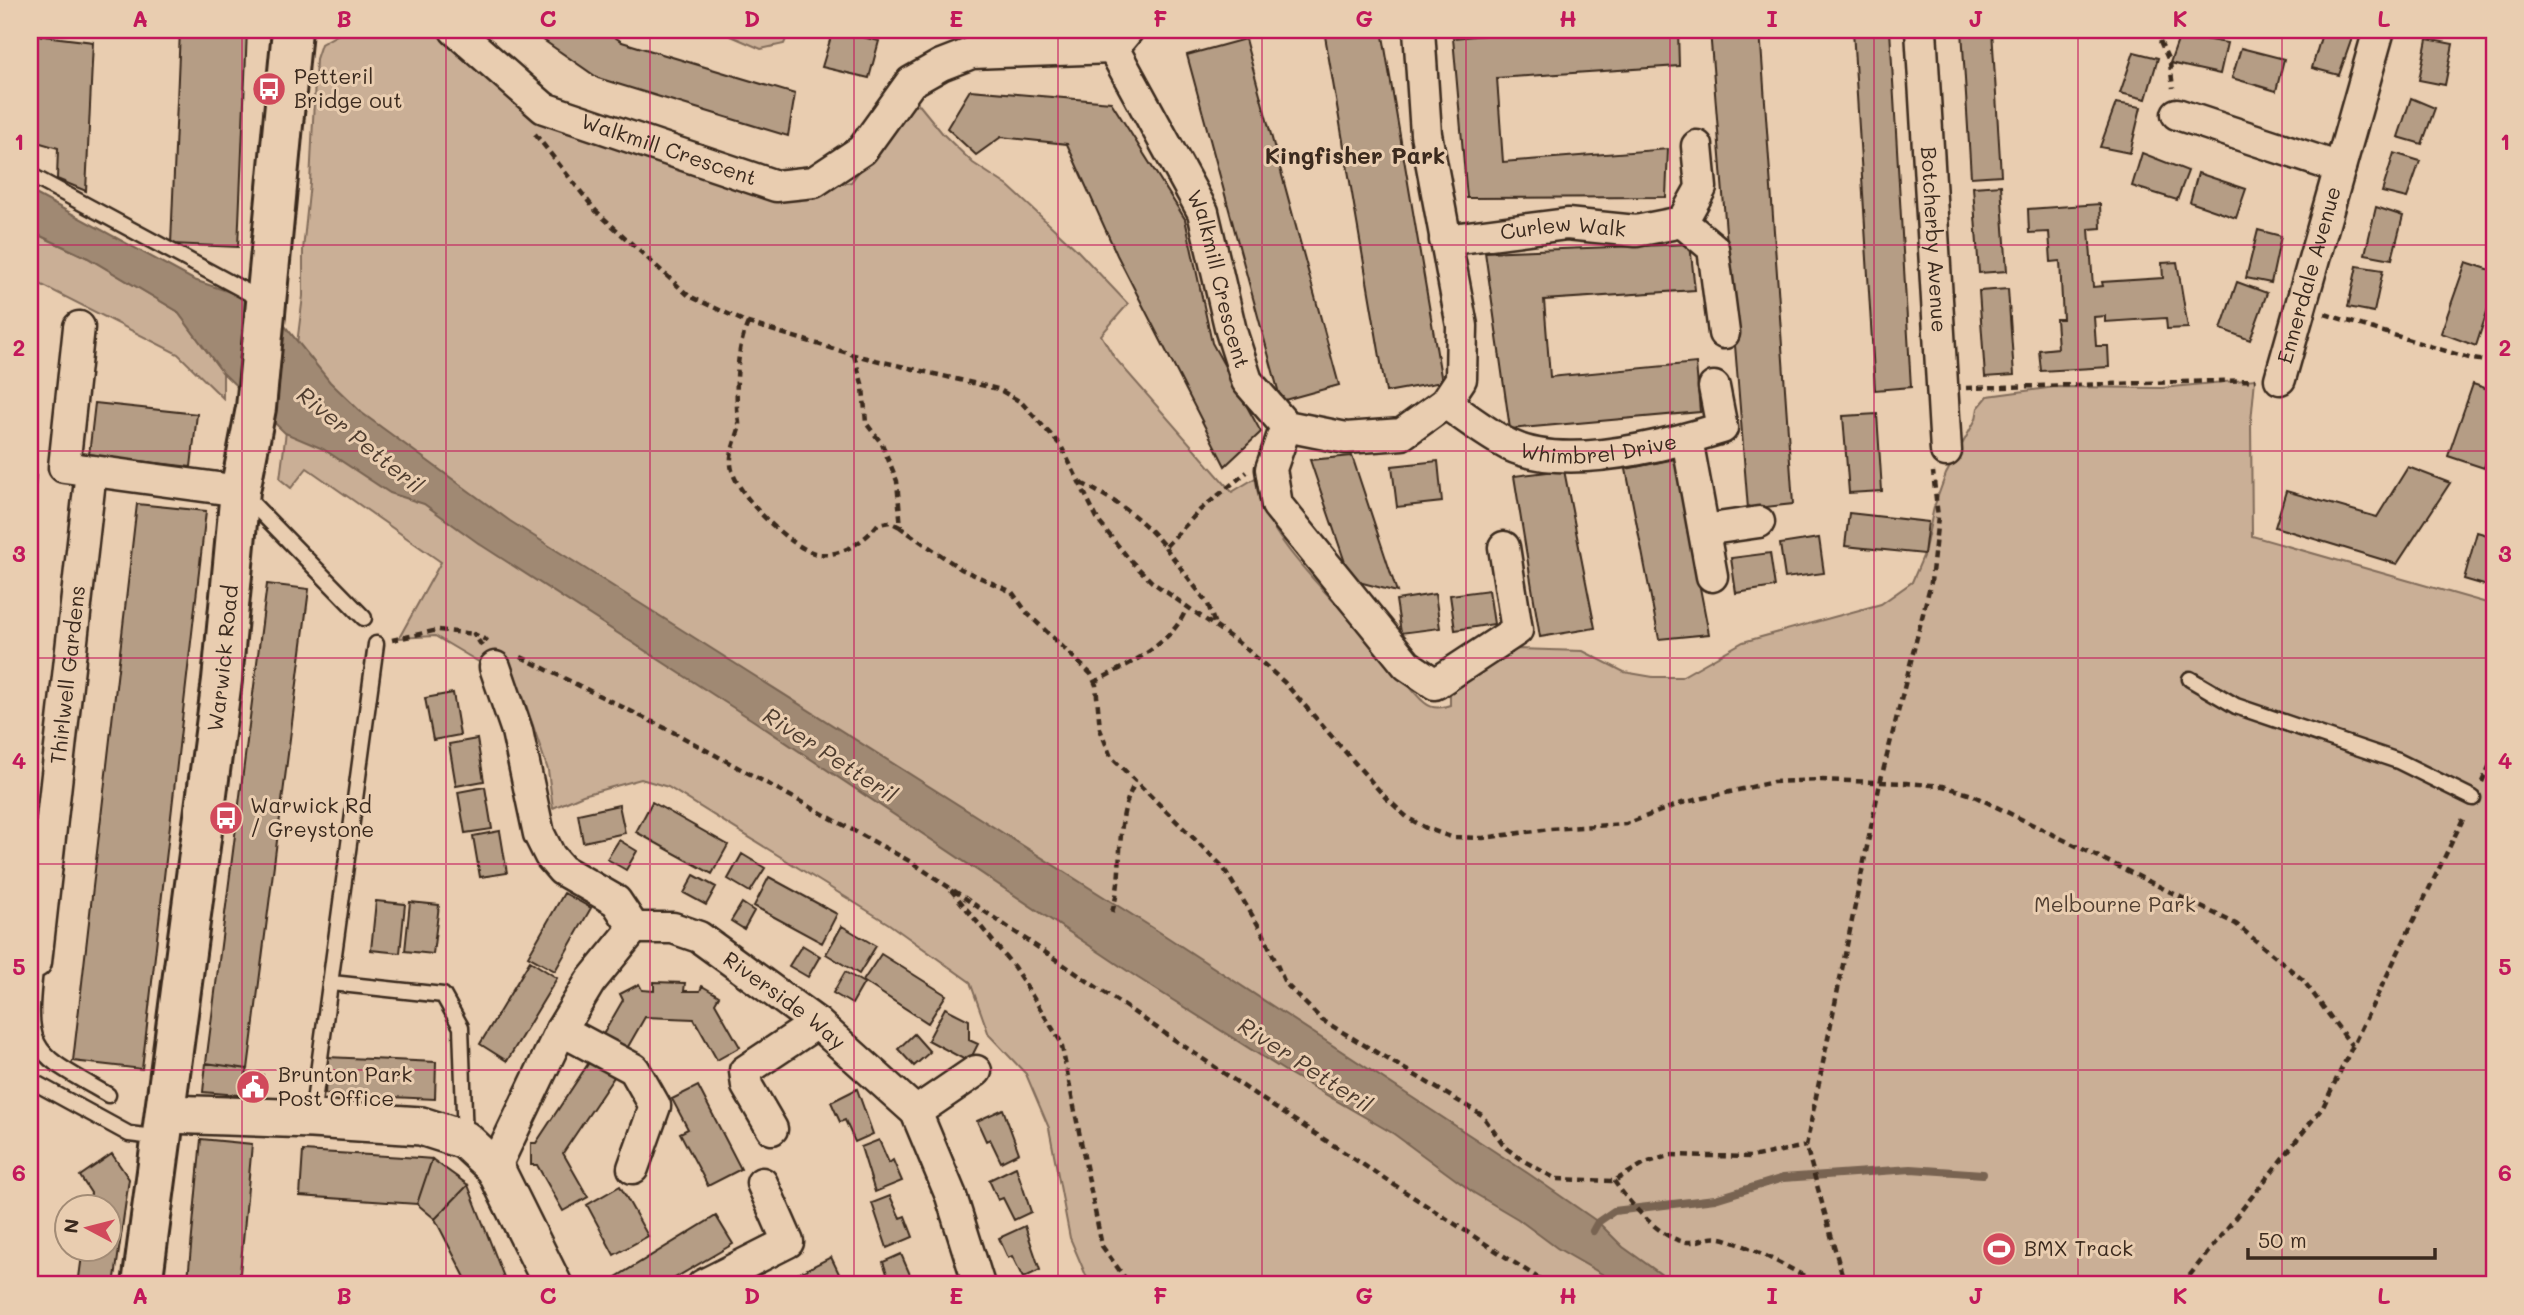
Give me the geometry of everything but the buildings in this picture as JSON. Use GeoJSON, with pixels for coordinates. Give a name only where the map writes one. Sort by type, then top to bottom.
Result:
{"type":"FeatureCollection","features":[{"type":"Feature","properties":{"kind":"main road","name":"Warwick Road"},"geometry":{"type":"LineString","coordinates":[[149,1284],[165,1126],[222,680],[240,491],[257,408],[292,30]]}},
{"type":"Feature","properties":{"kind":"street","name":"Walkmill Crescent"},"geometry":{"type":"LineString","coordinates":[[455,30],[544,108],[776,186],[814,183],[862,150],[911,82],[941,65],[972,53],[1121,39],[1203,212],[1231,331],[1247,381],[1286,426]]}},
{"type":"Feature","properties":{"kind":"street"},"geometry":{"type":"LineString","coordinates":[[1419,30],[1426,134],[1462,326],[1461,379],[1445,403],[1402,435],[1346,438],[1286,426],[1271,469],[1277,505],[1407,665],[1435,684],[1517,630],[1504,547]]}},
{"type":"Feature","properties":{"kind":"street","name":"Botcherby Avenue"},"geometry":{"type":"LineString","coordinates":[[1921,30],[1946,450]]}},
{"type":"Feature","properties":{"kind":"street","name":"Ennerdale Avenue"},"geometry":{"type":"LineString","coordinates":[[2280,379],[2379,30]]}},
{"type":"Feature","properties":{"kind":"street","name":"Ennerdale Avenue"},"geometry":{"type":"LineString","coordinates":[[2177,114],[2340,168]]}},
{"type":"Feature","properties":{"kind":"street"},"geometry":{"type":"LineString","coordinates":[[1697,146],[1701,188],[1682,222],[1713,248],[1724,333]]}},
{"type":"Feature","properties":{"kind":"street","name":"Curlew Walk"},"geometry":{"type":"LineString","coordinates":[[1445,240],[1567,224],[1636,231],[1682,222]]}},
{"type":"Feature","properties":{"kind":"street"},"geometry":{"type":"LineString","coordinates":[[79,327],[64,467],[240,491]]}},
{"type":"Feature","properties":{"kind":"street","name":"Whimbrel Drive"},"geometry":{"type":"LineString","coordinates":[[1445,403],[1510,445],[1554,457],[1592,455],[1688,439],[1722,428],[1714,387]]}},
{"type":"Feature","properties":{"kind":"street"},"geometry":{"type":"LineString","coordinates":[[1688,439],[1712,576]]}},
{"type":"Feature","properties":{"kind":"street","name":"Thirlwell Gardens"},"geometry":{"type":"LineString","coordinates":[[36,962],[91,471]]}},
{"type":"Feature","properties":{"kind":"street"},"geometry":{"type":"LineString","coordinates":[[1704,530],[1759,522]]}},
{"type":"Feature","properties":{"kind":"street"},"geometry":{"type":"LineString","coordinates":[[495,1168],[562,1030],[590,982],[634,928],[616,901],[562,870],[550,856],[540,834],[502,655]]}},
{"type":"Feature","properties":{"kind":"street","name":"Riverside Way"},"geometry":{"type":"LineString","coordinates":[[634,928],[673,928],[699,936],[817,1023],[916,1112],[951,1196],[979,1285]]}},
{"type":"Feature","properties":{"kind":"street"},"geometry":{"type":"LineString","coordinates":[[772,1129],[747,1086],[746,1072],[817,1023]]}},
{"type":"Feature","properties":{"kind":"street"},"geometry":{"type":"LineString","coordinates":[[562,1030],[634,1069],[655,1106],[633,1168]]}},
{"type":"Feature","properties":{"kind":"street"},"geometry":{"type":"LineString","coordinates":[[916,1112],[976,1071]]}},
{"type":"Feature","properties":{"kind":"street"},"geometry":{"type":"LineString","coordinates":[[165,1126],[312,1118],[421,1126],[465,1140],[495,1168],[553,1285]]}},
{"type":"Feature","properties":{"kind":"street"},"geometry":{"type":"LineString","coordinates":[[703,1285],[788,1242],[762,1183]]}},
{"type":"Feature","properties":{"kind":"lane"},"geometry":{"type":"LineString","coordinates":[[30,175],[268,303]]}},
{"type":"Feature","properties":{"kind":"lane"},"geometry":{"type":"LineString","coordinates":[[240,491],[364,618]]}},
{"type":"Feature","properties":{"kind":"lane"},"geometry":{"type":"LineString","coordinates":[[312,1118],[376,643]]}},
{"type":"Feature","properties":{"kind":"lane"},"geometry":{"type":"LineString","coordinates":[[2190,679],[2236,706],[2398,761],[2473,799]]}},
{"type":"Feature","properties":{"kind":"lane"},"geometry":{"type":"LineString","coordinates":[[36,962],[32,996],[34,1041],[47,1060],[108,1095]]}},
{"type":"Feature","properties":{"kind":"lane"},"geometry":{"type":"LineString","coordinates":[[332,983],[443,995],[461,1027],[465,1140]]}},
{"type":"Feature","properties":{"kind":"lane"},"geometry":{"type":"LineString","coordinates":[[30,1080],[129,1134],[165,1126]]}},
{"type":"Feature","properties":{"kind":"path"},"geometry":{"type":"LineString","coordinates":[[2155,30],[2170,64],[2177,114]]}},
{"type":"Feature","properties":{"kind":"path"},"geometry":{"type":"LineString","coordinates":[[533,131],[596,211],[689,296],[748,323],[854,355],[945,379],[976,383],[1010,395],[1035,415],[1061,446],[1099,522],[1115,543],[1152,582],[1186,609],[1216,627],[1284,682],[1354,764],[1408,818],[1451,837],[1483,838],[1550,829],[1626,824],[1682,803],[1773,782],[1821,780],[1943,786],[1972,795],[2236,924],[2304,980],[2352,1046]]}},
{"type":"Feature","properties":{"kind":"path"},"geometry":{"type":"LineString","coordinates":[[2301,307],[2472,359],[2494,362]]}},
{"type":"Feature","properties":{"kind":"path"},"geometry":{"type":"LineString","coordinates":[[748,323],[743,333],[737,377],[739,428],[731,452],[732,470],[741,489],[762,515],[796,544],[819,554],[845,550],[868,538],[878,524],[890,522],[961,569],[1012,592],[1036,622],[1091,674],[1100,729],[1111,757],[1223,867],[1263,933],[1285,983],[1322,1020],[1482,1115],[1506,1148],[1556,1179],[1614,1181],[1645,1163],[1671,1155],[1752,1157],[1806,1146]]}},
{"type":"Feature","properties":{"kind":"path"},"geometry":{"type":"LineString","coordinates":[[854,355],[863,387],[866,423],[882,444],[897,481],[901,528]]}},
{"type":"Feature","properties":{"kind":"path"},"geometry":{"type":"LineString","coordinates":[[1944,389],[2280,379]]}},
{"type":"Feature","properties":{"kind":"path"},"geometry":{"type":"LineString","coordinates":[[1845,1285],[1806,1146],[1880,783],[1931,582],[1938,517],[1930,452],[1946,450]]}},
{"type":"Feature","properties":{"kind":"path"},"geometry":{"type":"LineString","coordinates":[[1165,547],[1200,510],[1242,474],[1258,467],[1271,469]]}},
{"type":"Feature","properties":{"kind":"path"},"geometry":{"type":"LineString","coordinates":[[1081,483],[1119,502],[1146,524],[1208,604],[1216,627]]}},
{"type":"Feature","properties":{"kind":"path"},"geometry":{"type":"LineString","coordinates":[[1094,682],[1150,650],[1182,621],[1186,609]]}},
{"type":"Feature","properties":{"kind":"path"},"geometry":{"type":"LineString","coordinates":[[376,643],[438,630],[474,634],[502,655],[673,732],[913,863],[1271,1105],[1549,1285]]}},
{"type":"Feature","properties":{"kind":"path"},"geometry":{"type":"LineString","coordinates":[[474,634],[502,655]]}},
{"type":"Feature","properties":{"kind":"path"},"geometry":{"type":"LineString","coordinates":[[2182,1285],[2323,1107],[2494,756]]}},
{"type":"Feature","properties":{"kind":"path"},"geometry":{"type":"LineString","coordinates":[[1112,912],[1119,890],[1119,839],[1127,802],[1135,783]]}},
{"type":"Feature","properties":{"kind":"path"},"geometry":{"type":"LineString","coordinates":[[949,887],[1014,967],[1061,1042],[1102,1246],[1130,1285]]}},
{"type":"Feature","properties":{"kind":"path"},"geometry":{"type":"LineString","coordinates":[[1614,1181],[1632,1206],[1671,1236],[1688,1242],[1711,1235],[1728,1240],[1821,1285]]}},
{"type":"Feature","properties":{"kind":"green space","name":"Melbourne Park"},"geometry":{"type":"Polygon","coordinates":[[[346,30],[448,30],[511,94],[813,190],[851,182],[903,114],[917,102],[943,134],[973,163],[1008,186],[1077,250],[1128,304],[1101,335],[1114,357],[1232,492],[1257,477],[1259,498],[1270,522],[1287,547],[1308,574],[1390,661],[1415,694],[1434,707],[1450,705],[1450,692],[1467,675],[1496,656],[1517,649],[1583,651],[1624,672],[1653,677],[1681,677],[1743,642],[1881,604],[1912,582],[1924,554],[1934,507],[1946,474],[1976,419],[1978,408],[1988,396],[2055,387],[2162,388],[2255,379],[2251,422],[2252,536],[2494,605],[2494,1285],[1090,1285],[1070,1238],[1049,1128],[1026,1074],[989,1035],[970,982],[889,924],[668,787],[641,779],[583,795],[553,808],[548,770],[522,693],[494,671],[435,636],[399,638],[441,562],[307,468],[291,488],[280,479],[303,296],[303,250],[310,183],[316,59],[321,44],[346,30]]]}},
{"type":"Feature","properties":{"kind":"green space"},"geometry":{"type":"Polygon","coordinates":[[[717,30],[790,30],[784,44],[761,49],[717,30]]]}},
{"type":"Feature","properties":{"kind":"green space"},"geometry":{"type":"Polygon","coordinates":[[[30,231],[88,258],[177,311],[223,373],[223,398],[178,354],[30,279],[30,231]]]}},
{"type":"Feature","properties":{"kind":"water","name":"River Petteril"},"geometry":{"type":"Polygon","coordinates":[[[30,191],[194,280],[236,294],[277,316],[330,382],[362,413],[510,521],[1164,935],[1529,1174],[1598,1222],[1623,1247],[1676,1285],[1621,1285],[1557,1248],[1518,1219],[1474,1193],[1394,1134],[1285,1071],[1138,978],[754,721],[481,545],[424,504],[390,493],[323,449],[285,433],[223,373],[177,311],[88,258],[30,231],[30,191]]]}},
{"type":"Feature","properties":{"kind":"waterway"},"geometry":{"type":"LineString","coordinates":[[1593,1231],[1598,1222],[1614,1211],[1715,1199],[1783,1178],[1911,1169],[1983,1174]]}},
{"type":"Feature","properties":{"kind":"place","name":"Petteril Bridge out"},"geometry":{"type":"Point","coordinates":[269,89]}},
{"type":"Feature","properties":{"kind":"place","name":"Warwick Rd / Greystone"},"geometry":{"type":"Point","coordinates":[226,818]}},
{"type":"Feature","properties":{"kind":"place","name":"Brunton Park Post Office"},"geometry":{"type":"Point","coordinates":[253,1087]}},
{"type":"Feature","properties":{"kind":"place","name":"BMX Track"},"geometry":{"type":"Point","coordinates":[1999,1249]}},
{"type":"Feature","properties":{"kind":"district","name":"Kingfisher Park"},"geometry":{"type":"Point","coordinates":[1355,156]}}]}
